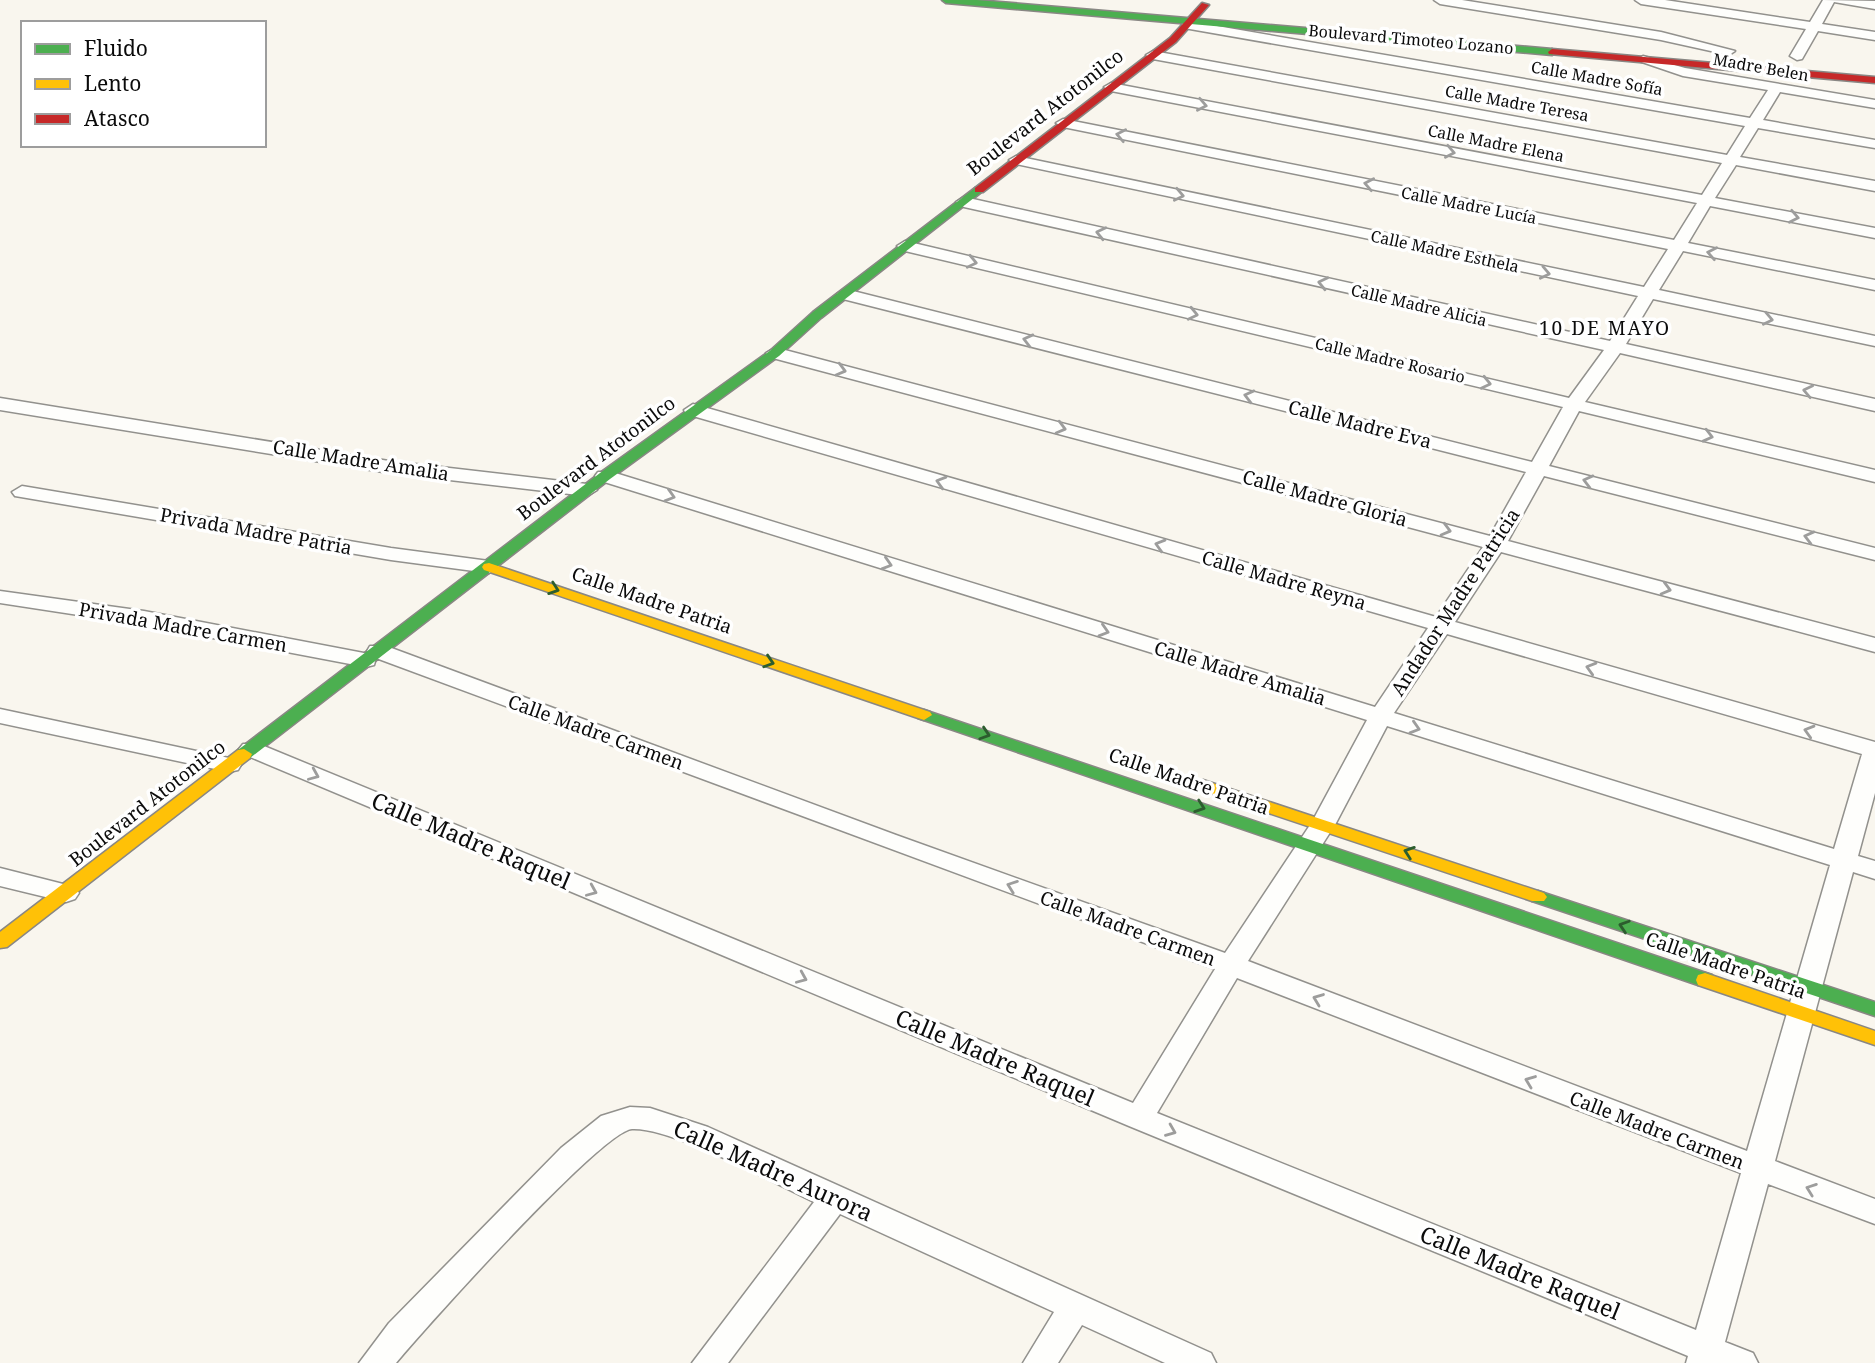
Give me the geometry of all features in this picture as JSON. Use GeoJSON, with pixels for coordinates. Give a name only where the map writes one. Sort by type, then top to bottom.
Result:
{"type":"FeatureCollection","features":[{"type":"Feature","properties":{"kind":"main road","name":"Boulevard Timoteo Lozano"},"geometry":{"type":"LineString","coordinates":[[946,0],[1875,80]]}},
{"type":"Feature","properties":{"kind":"main road","name":"Boulevard Timoteo Lozano"},"geometry":{"type":"LineString","coordinates":[[1183,3],[1209,3],[1754,53]]}},
{"type":"Feature","properties":{"kind":"main road","name":"Boulevard Atotonilco"},"geometry":{"type":"LineString","coordinates":[[0,942],[605,476],[775,353],[905,246],[1153,55],[1209,3]]}},
{"type":"Feature","properties":{"kind":"main road"},"geometry":{"type":"LineString","coordinates":[[1776,54],[1804,57]]}},
{"type":"Feature","properties":{"kind":"main road"},"geometry":{"type":"LineString","coordinates":[[1836,60],[1846,67],[1846,71],[1839,77]]}},
{"type":"Feature","properties":{"kind":"main road"},"geometry":{"type":"LineString","coordinates":[[509,551],[531,558]]}},
{"type":"Feature","properties":{"kind":"main road","name":"Calle Madre Patria"},"geometry":{"type":"LineString","coordinates":[[489,567],[1310,845],[1803,999],[1875,1009]]}},
{"type":"Feature","properties":{"kind":"main road","name":"Calle Madre Patria"},"geometry":{"type":"LineString","coordinates":[[1182,778],[1324,823],[1803,999],[1875,1038]]}},
{"type":"Feature","properties":{"kind":"street"},"geometry":{"type":"LineString","coordinates":[[1440,0],[1564,14],[1729,51]]}},
{"type":"Feature","properties":{"kind":"street"},"geometry":{"type":"LineString","coordinates":[[1641,0],[1875,36]]}},
{"type":"Feature","properties":{"kind":"street"},"geometry":{"type":"LineString","coordinates":[[1804,57],[1829,0]]}},
{"type":"Feature","properties":{"kind":"street"},"geometry":{"type":"LineString","coordinates":[[1839,0],[1875,5]]}},
{"type":"Feature","properties":{"kind":"street","name":"Calle Madre Sofía"},"geometry":{"type":"LineString","coordinates":[[1191,22],[1875,144]]}},
{"type":"Feature","properties":{"kind":"street","name":"Calle Madre Teresa"},"geometry":{"type":"LineString","coordinates":[[1153,55],[1875,186]]}},
{"type":"Feature","properties":{"kind":"street","name":"Madre Belen"},"geometry":{"type":"LineString","coordinates":[[1643,60],[1683,72],[1875,104]]}},
{"type":"Feature","properties":{"kind":"street","name":"Calle Madre Elena"},"geometry":{"type":"LineString","coordinates":[[1111,87],[1875,233]]}},
{"type":"Feature","properties":{"kind":"street","name":"Andador Madre Patricia"},"geometry":{"type":"LineString","coordinates":[[1139,1118],[1231,965],[1324,823],[1380,717],[1444,626],[1496,544],[1574,404],[1614,349],[1675,246],[1776,88]]}},
{"type":"Feature","properties":{"kind":"street","name":"Calle Madre Lucía"},"geometry":{"type":"LineString","coordinates":[[1063,123],[1875,285]]}},
{"type":"Feature","properties":{"kind":"street","name":"Calle Madre Esthela"},"geometry":{"type":"LineString","coordinates":[[1016,160],[1875,341]]}},
{"type":"Feature","properties":{"kind":"street","name":"Calle Madre Alicia"},"geometry":{"type":"LineString","coordinates":[[964,202],[1614,349],[1875,405]]}},
{"type":"Feature","properties":{"kind":"street","name":"Calle Madre Rosario"},"geometry":{"type":"LineString","coordinates":[[905,246],[1875,476]]}},
{"type":"Feature","properties":{"kind":"street","name":"Calle Madre Eva"},"geometry":{"type":"LineString","coordinates":[[845,294],[1875,554]]}},
{"type":"Feature","properties":{"kind":"street","name":"Calle Madre Gloria"},"geometry":{"type":"LineString","coordinates":[[775,353],[1875,645]]}},
{"type":"Feature","properties":{"kind":"street","name":"Calle Madre Amalia"},"geometry":{"type":"LineString","coordinates":[[0,404],[390,467],[587,490]]}},
{"type":"Feature","properties":{"kind":"street","name":"Calle Madre Reyna"},"geometry":{"type":"LineString","coordinates":[[693,410],[1875,750]]}},
{"type":"Feature","properties":{"kind":"street","name":"Calle Madre Amalia"},"geometry":{"type":"LineString","coordinates":[[605,476],[1875,870]]}},
{"type":"Feature","properties":{"kind":"street","name":"Privada Madre Patria"},"geometry":{"type":"LineString","coordinates":[[22,492],[391,554],[489,567]]}},
{"type":"Feature","properties":{"kind":"street","name":"Privada Madre Carmen"},"geometry":{"type":"LineString","coordinates":[[0,597],[372,656]]}},
{"type":"Feature","properties":{"kind":"street","name":"Calle Madre Carmen"},"geometry":{"type":"LineString","coordinates":[[372,656],[1231,965],[1875,1212]]}},
{"type":"Feature","properties":{"kind":"street","name":"Calle Madre Raquel"},"geometry":{"type":"LineString","coordinates":[[0,716],[240,757],[1139,1118],[1705,1356],[1741,1363]]}},
{"type":"Feature","properties":{"kind":"street"},"geometry":{"type":"LineString","coordinates":[[1705,1356],[1755,1168],[1875,750]]}},
{"type":"Feature","properties":{"kind":"street"},"geometry":{"type":"LineString","coordinates":[[0,877],[66,893]]}},
{"type":"Feature","properties":{"kind":"street","name":"Calle Madre Aurora"},"geometry":{"type":"LineString","coordinates":[[376,1363],[401,1333],[572,1156],[611,1124],[630,1118],[669,1125],[835,1197],[1199,1363]]}},
{"type":"Feature","properties":{"kind":"street"},"geometry":{"type":"LineString","coordinates":[[709,1363],[835,1197]]}},
{"type":"Feature","properties":{"kind":"street"},"geometry":{"type":"LineString","coordinates":[[1040,1363],[1076,1306]]}},
{"type":"Feature","properties":{"kind":"traffic: fast"},"geometry":{"type":"LineString","coordinates":[[946,0],[1552,52]]}},
{"type":"Feature","properties":{"kind":"traffic: fast"},"geometry":{"type":"LineString","coordinates":[[244,754],[605,476],[775,353],[817,315],[979,190]]}},
{"type":"Feature","properties":{"kind":"traffic: fast"},"geometry":{"type":"LineString","coordinates":[[924,715],[1705,980]]}},
{"type":"Feature","properties":{"kind":"traffic: fast"},"geometry":{"type":"LineString","coordinates":[[1538,897],[1875,1009]]}},
{"type":"Feature","properties":{"kind":"traffic: slow"},"geometry":{"type":"LineString","coordinates":[[489,567],[924,715]]}},
{"type":"Feature","properties":{"kind":"traffic: slow"},"geometry":{"type":"LineString","coordinates":[[0,942],[244,754]]}},
{"type":"Feature","properties":{"kind":"traffic: slow"},"geometry":{"type":"LineString","coordinates":[[1203,785],[1538,897]]}},
{"type":"Feature","properties":{"kind":"traffic: slow"},"geometry":{"type":"LineString","coordinates":[[1705,980],[1875,1038]]}},
{"type":"Feature","properties":{"kind":"traffic: jam"},"geometry":{"type":"LineString","coordinates":[[979,190],[1173,40],[1205,5]]}},
{"type":"Feature","properties":{"kind":"traffic: jam"},"geometry":{"type":"LineString","coordinates":[[1552,52],[1875,80]]}},
{"type":"Feature","properties":{"kind":"district","name":"10 DE MAYO"},"geometry":{"type":"Point","coordinates":[1605,328]}}]}
